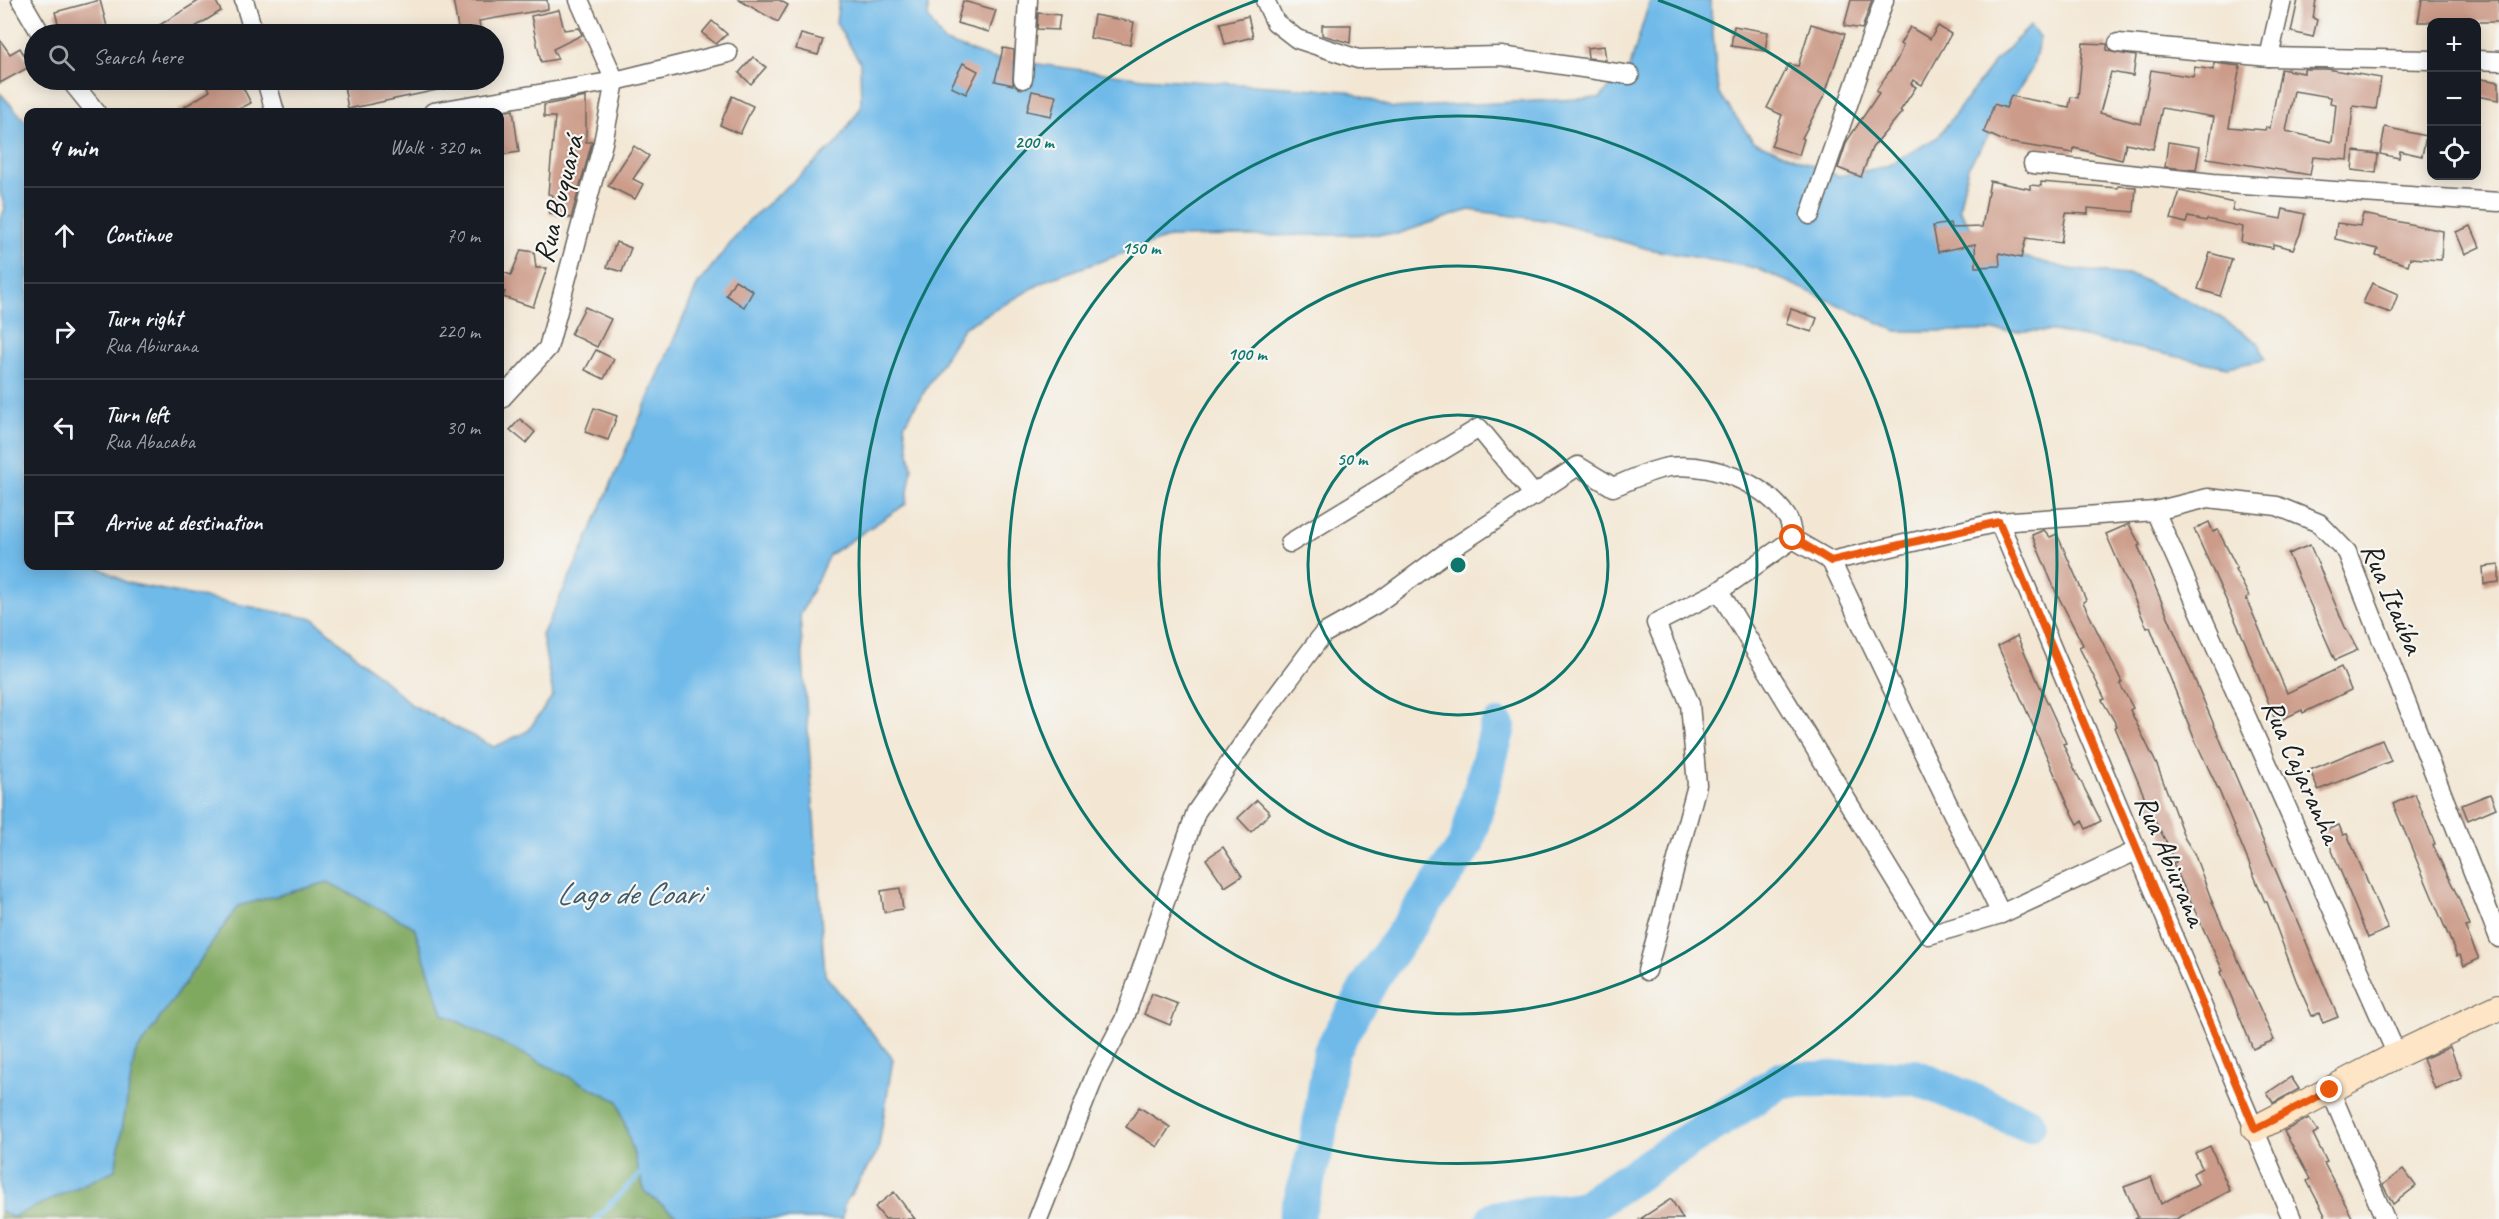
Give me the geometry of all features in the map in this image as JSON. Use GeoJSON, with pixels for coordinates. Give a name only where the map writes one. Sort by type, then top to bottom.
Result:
{"type":"FeatureCollection","features":[{"type":"Feature","properties":{"kind":"street"},"geometry":{"type":"LineString","coordinates":[[21,0],[35,24]]}},
{"type":"Feature","properties":{"kind":"street"},"geometry":{"type":"LineString","coordinates":[[244,0],[251,24]]}},
{"type":"Feature","properties":{"kind":"street"},"geometry":{"type":"LineString","coordinates":[[579,0],[615,81]]}},
{"type":"Feature","properties":{"kind":"street"},"geometry":{"type":"LineString","coordinates":[[1023,79],[1028,0]]}},
{"type":"Feature","properties":{"kind":"street"},"geometry":{"type":"LineString","coordinates":[[1265,0],[1275,22],[1297,39],[1358,59],[1501,56],[1630,75]]}},
{"type":"Feature","properties":{"kind":"street"},"geometry":{"type":"LineString","coordinates":[[1810,215],[1884,0]]}},
{"type":"Feature","properties":{"kind":"street"},"geometry":{"type":"LineString","coordinates":[[2269,57],[2282,0]]}},
{"type":"Feature","properties":{"kind":"street"},"geometry":{"type":"LineString","coordinates":[[2118,43],[2269,57],[2427,60]]}},
{"type":"Feature","properties":{"kind":"street"},"geometry":{"type":"LineString","coordinates":[[456,108],[615,81],[728,53]]}},
{"type":"Feature","properties":{"kind":"street"},"geometry":{"type":"LineString","coordinates":[[2481,60],[2499,61]]}},
{"type":"Feature","properties":{"kind":"street","name":"Rua Buquará"},"geometry":{"type":"LineString","coordinates":[[504,396],[548,348],[587,209],[615,81]]}},
{"type":"Feature","properties":{"kind":"street"},"geometry":{"type":"LineString","coordinates":[[78,90],[93,108]]}},
{"type":"Feature","properties":{"kind":"street"},"geometry":{"type":"LineString","coordinates":[[269,90],[274,108]]}},
{"type":"Feature","properties":{"kind":"street"},"geometry":{"type":"LineString","coordinates":[[2033,164],[2213,183],[2499,202]]}},
{"type":"Feature","properties":{"kind":"street"},"geometry":{"type":"LineString","coordinates":[[1290,543],[1479,428],[1535,496]]}},
{"type":"Feature","properties":{"kind":"street"},"geometry":{"type":"LineString","coordinates":[[1038,1219],[1096,1073],[1124,1020],[1196,812],[1266,710],[1323,634],[1376,604],[1448,551],[1578,466],[1613,488],[1668,467],[1688,466],[1722,471],[1756,488],[1789,518],[1793,538],[1831,561],[2001,914]]}},
{"type":"Feature","properties":{"kind":"street","name":"Rua Itaúba"},"geometry":{"type":"LineString","coordinates":[[1831,561],[1999,522],[2155,511],[2208,498],[2277,506],[2319,523],[2347,552],[2499,938]]}},
{"type":"Feature","properties":{"kind":"street","name":"Rua Cajaranha"},"geometry":{"type":"LineString","coordinates":[[2155,511],[2397,1055]]}},
{"type":"Feature","properties":{"kind":"street","name":"Rua Abiurana"},"geometry":{"type":"LineString","coordinates":[[1999,522],[2292,1219]]}},
{"type":"Feature","properties":{"kind":"street"},"geometry":{"type":"LineString","coordinates":[[1647,971],[1697,786],[1690,704],[1656,623],[1719,591],[1793,538]]}},
{"type":"Feature","properties":{"kind":"street"},"geometry":{"type":"LineString","coordinates":[[1719,591],[1929,935],[2001,914],[2136,851]]}},
{"type":"Feature","properties":{"kind":"street"},"geometry":{"type":"LineString","coordinates":[[2255,1129],[2397,1055],[2499,1008]]}},
{"type":"Feature","properties":{"kind":"street"},"geometry":{"type":"LineString","coordinates":[[2330,1090],[2385,1219]]}},
{"type":"Feature","properties":{"kind":"green space"},"geometry":{"type":"Polygon","coordinates":[[[328,882],[414,927],[443,1014],[618,1101],[645,1192],[681,1219],[0,1219],[0,1211],[13,1217],[115,1170],[135,1054],[238,906],[328,882]]]}},
{"type":"Feature","properties":{"kind":"water","name":"Lago de Coari"},"geometry":{"type":"Polygon","coordinates":[[[839,0],[928,0],[928,17],[943,41],[991,58],[1143,78],[1346,91],[1393,108],[1600,98],[1630,66],[1650,0],[1710,0],[1718,92],[1753,141],[1838,176],[1885,167],[1938,137],[1995,61],[2030,26],[2040,38],[2032,69],[1968,167],[1959,209],[1983,246],[2069,269],[2135,276],[2212,312],[2259,343],[2265,360],[2227,367],[2054,331],[1897,331],[1756,268],[1648,249],[1551,221],[1469,210],[1397,234],[1170,237],[1047,280],[963,328],[904,425],[912,468],[906,504],[829,555],[800,616],[825,975],[893,1059],[878,1151],[844,1205],[843,1219],[681,1219],[645,1192],[618,1101],[443,1014],[414,927],[328,882],[238,906],[135,1054],[115,1170],[13,1217],[0,1211],[0,221],[5,208],[0,192],[0,93],[24,120],[24,570],[104,570],[127,583],[314,619],[412,705],[494,747],[528,731],[553,695],[542,635],[581,553],[698,284],[749,220],[837,143],[861,107],[860,62],[836,23],[839,0]]]}},
{"type":"Feature","properties":{"kind":"building"},"geometry":{"type":"Polygon","coordinates":[[[100,0],[106,24],[58,24],[55,12],[100,0]]]}},
{"type":"Feature","properties":{"kind":"building"},"geometry":{"type":"Polygon","coordinates":[[[200,0],[215,0],[221,11],[200,24],[161,24],[200,0]]]}},
{"type":"Feature","properties":{"kind":"building"},"geometry":{"type":"Polygon","coordinates":[[[453,0],[547,0],[548,9],[479,21],[479,24],[457,24],[453,0]]]}},
{"type":"Feature","properties":{"kind":"building"},"geometry":{"type":"Polygon","coordinates":[[[739,0],[779,0],[788,5],[778,22],[739,0]]]}},
{"type":"Feature","properties":{"kind":"building"},"geometry":{"type":"Polygon","coordinates":[[[1851,0],[1872,0],[1862,29],[1844,26],[1851,0]]]}},
{"type":"Feature","properties":{"kind":"building"},"geometry":{"type":"Polygon","coordinates":[[[2298,0],[2316,0],[2313,18],[2317,20],[2313,37],[2291,32],[2298,0]]]}},
{"type":"Feature","properties":{"kind":"building"},"geometry":{"type":"Polygon","coordinates":[[[2422,0],[2499,0],[2499,22],[2481,22],[2481,18],[2427,18],[2427,22],[2418,22],[2422,0]]]}},
{"type":"Feature","properties":{"kind":"building"},"geometry":{"type":"Polygon","coordinates":[[[963,1],[996,10],[989,32],[957,23],[963,1]]]}},
{"type":"Feature","properties":{"kind":"building"},"geometry":{"type":"Polygon","coordinates":[[[559,10],[564,30],[579,28],[582,35],[553,49],[558,59],[541,62],[531,16],[559,10]]]}},
{"type":"Feature","properties":{"kind":"building"},"geometry":{"type":"Polygon","coordinates":[[[1038,13],[1060,15],[1058,30],[1037,29],[1038,13]]]}},
{"type":"Feature","properties":{"kind":"building"},"geometry":{"type":"Polygon","coordinates":[[[1094,15],[1134,22],[1130,45],[1090,38],[1094,15]]]}},
{"type":"Feature","properties":{"kind":"building"},"geometry":{"type":"Polygon","coordinates":[[[1248,16],[1253,37],[1225,44],[1220,23],[1248,16]]]}},
{"type":"Feature","properties":{"kind":"building"},"geometry":{"type":"Polygon","coordinates":[[[712,21],[727,34],[716,44],[702,33],[712,21]]]}},
{"type":"Feature","properties":{"kind":"building"},"geometry":{"type":"Polygon","coordinates":[[[1811,24],[1845,34],[1825,94],[1802,138],[1804,139],[1799,155],[1771,146],[1782,115],[1767,108],[1789,64],[1798,66],[1811,24]]]}},
{"type":"Feature","properties":{"kind":"building"},"geometry":{"type":"Polygon","coordinates":[[[1322,25],[1351,25],[1350,43],[1322,35],[1322,25]]]}},
{"type":"Feature","properties":{"kind":"building"},"geometry":{"type":"Polygon","coordinates":[[[1734,26],[1768,32],[1765,51],[1731,46],[1734,26]]]}},
{"type":"Feature","properties":{"kind":"building"},"geometry":{"type":"Polygon","coordinates":[[[1938,26],[1951,34],[1922,85],[1913,80],[1911,84],[1916,87],[1900,111],[1902,112],[1872,148],[1861,177],[1838,168],[1847,141],[1879,93],[1876,91],[1897,60],[1903,46],[1900,44],[1910,27],[1930,39],[1938,26]]]}},
{"type":"Feature","properties":{"kind":"building"},"geometry":{"type":"Polygon","coordinates":[[[801,34],[823,40],[818,55],[796,49],[801,34]]]}},
{"type":"Feature","properties":{"kind":"building"},"geometry":{"type":"Polygon","coordinates":[[[0,40],[10,54],[20,48],[24,55],[24,70],[0,83],[0,40]]]}},
{"type":"Feature","properties":{"kind":"building"},"geometry":{"type":"Polygon","coordinates":[[[2083,43],[2107,44],[2107,50],[2136,56],[2133,76],[2111,72],[2100,113],[2141,124],[2151,70],[2193,77],[2195,67],[2213,70],[2214,63],[2240,66],[2229,127],[2265,130],[2266,127],[2270,128],[2281,69],[2304,73],[2304,69],[2327,69],[2381,78],[2376,109],[2353,106],[2348,160],[2313,157],[2310,175],[2207,158],[2214,117],[2162,108],[2153,149],[2126,143],[2122,160],[2074,148],[2073,153],[2006,142],[1984,132],[1994,104],[2006,108],[2011,96],[2069,107],[2071,97],[2078,98],[2083,43]],[[2294,91],[2286,131],[2332,142],[2336,104],[2330,103],[2331,97],[2294,91]]]}},
{"type":"Feature","properties":{"kind":"building"},"geometry":{"type":"Polygon","coordinates":[[[1604,46],[1606,60],[1588,58],[1587,48],[1604,46]]]}},
{"type":"Feature","properties":{"kind":"building"},"geometry":{"type":"Polygon","coordinates":[[[1003,48],[1014,50],[1013,85],[995,81],[1003,48]]]}},
{"type":"Feature","properties":{"kind":"building"},"geometry":{"type":"Polygon","coordinates":[[[753,57],[766,67],[751,84],[739,73],[753,57]]]}},
{"type":"Feature","properties":{"kind":"building"},"geometry":{"type":"Polygon","coordinates":[[[963,63],[978,71],[966,94],[951,87],[963,63]]]}},
{"type":"Feature","properties":{"kind":"building"},"geometry":{"type":"Polygon","coordinates":[[[2481,79],[2499,82],[2499,100],[2481,97],[2481,79]]]}},
{"type":"Feature","properties":{"kind":"building"},"geometry":{"type":"Polygon","coordinates":[[[244,90],[251,103],[241,108],[182,108],[210,91],[244,90]]]}},
{"type":"Feature","properties":{"kind":"building"},"geometry":{"type":"Polygon","coordinates":[[[345,90],[438,90],[353,108],[348,108],[345,90]]]}},
{"type":"Feature","properties":{"kind":"building"},"geometry":{"type":"Polygon","coordinates":[[[1032,91],[1056,96],[1051,116],[1027,111],[1032,91]]]}},
{"type":"Feature","properties":{"kind":"building"},"geometry":{"type":"Polygon","coordinates":[[[732,96],[753,106],[740,134],[720,125],[732,96]]]}},
{"type":"Feature","properties":{"kind":"building"},"geometry":{"type":"Polygon","coordinates":[[[586,97],[586,142],[592,142],[571,218],[549,213],[553,195],[548,194],[555,117],[544,117],[544,105],[586,97]]]}},
{"type":"Feature","properties":{"kind":"building"},"geometry":{"type":"Polygon","coordinates":[[[513,110],[519,152],[504,154],[504,111],[513,110]]]}},
{"type":"Feature","properties":{"kind":"building"},"geometry":{"type":"Polygon","coordinates":[[[2385,127],[2426,136],[2422,156],[2400,151],[2399,158],[2380,154],[2385,127]]]}},
{"type":"Feature","properties":{"kind":"building"},"geometry":{"type":"Polygon","coordinates":[[[2168,142],[2200,147],[2196,170],[2165,167],[2168,142]]]}},
{"type":"Feature","properties":{"kind":"building"},"geometry":{"type":"Polygon","coordinates":[[[634,146],[649,156],[633,179],[643,184],[635,199],[608,186],[634,146]]]}},
{"type":"Feature","properties":{"kind":"building"},"geometry":{"type":"Polygon","coordinates":[[[2354,151],[2378,154],[2376,173],[2352,170],[2354,151]]]}},
{"type":"Feature","properties":{"kind":"building"},"geometry":{"type":"Polygon","coordinates":[[[1990,181],[2030,189],[2030,185],[2041,186],[2041,182],[2118,188],[2118,186],[2136,187],[2134,212],[2088,208],[2088,214],[2066,213],[2061,243],[2026,238],[2021,258],[1999,253],[2000,266],[1976,267],[1975,244],[1938,252],[1933,226],[1950,223],[1951,228],[1982,227],[1990,181]]]}},
{"type":"Feature","properties":{"kind":"building"},"geometry":{"type":"Polygon","coordinates":[[[2180,191],[2234,203],[2232,210],[2281,219],[2283,209],[2305,214],[2300,234],[2293,249],[2273,244],[2273,248],[2241,242],[2243,227],[2207,219],[2206,221],[2188,217],[2186,223],[2171,219],[2180,191]]]}},
{"type":"Feature","properties":{"kind":"building"},"geometry":{"type":"Polygon","coordinates":[[[2363,214],[2443,231],[2441,260],[2410,258],[2408,265],[2376,255],[2378,249],[2335,239],[2337,223],[2360,226],[2363,214]]]}},
{"type":"Feature","properties":{"kind":"building"},"geometry":{"type":"Polygon","coordinates":[[[2471,226],[2480,247],[2465,254],[2456,232],[2471,226]]]}},
{"type":"Feature","properties":{"kind":"building"},"geometry":{"type":"Polygon","coordinates":[[[616,242],[631,248],[622,272],[607,267],[616,242]]]}},
{"type":"Feature","properties":{"kind":"building"},"geometry":{"type":"Polygon","coordinates":[[[521,250],[534,252],[536,268],[547,268],[533,307],[504,297],[504,272],[511,275],[521,250]]]}},
{"type":"Feature","properties":{"kind":"building"},"geometry":{"type":"Polygon","coordinates":[[[2210,253],[2232,259],[2220,296],[2198,289],[2210,253]]]}},
{"type":"Feature","properties":{"kind":"building"},"geometry":{"type":"Polygon","coordinates":[[[735,280],[753,291],[744,307],[726,295],[735,280]]]}},
{"type":"Feature","properties":{"kind":"building"},"geometry":{"type":"Polygon","coordinates":[[[2372,283],[2398,294],[2391,313],[2363,303],[2372,283]]]}},
{"type":"Feature","properties":{"kind":"building"},"geometry":{"type":"Polygon","coordinates":[[[585,307],[611,319],[597,347],[571,334],[585,307]]]}},
{"type":"Feature","properties":{"kind":"building"},"geometry":{"type":"Polygon","coordinates":[[[1791,309],[1817,318],[1812,332],[1786,324],[1791,309]]]}},
{"type":"Feature","properties":{"kind":"building"},"geometry":{"type":"Polygon","coordinates":[[[596,350],[614,359],[604,379],[585,370],[596,350]]]}},
{"type":"Feature","properties":{"kind":"building"},"geometry":{"type":"Polygon","coordinates":[[[594,408],[617,416],[608,440],[585,432],[594,408]]]}},
{"type":"Feature","properties":{"kind":"building"},"geometry":{"type":"Polygon","coordinates":[[[520,419],[535,432],[526,443],[510,430],[520,419]]]}},
{"type":"Feature","properties":{"kind":"building"},"geometry":{"type":"Polygon","coordinates":[[[2209,522],[2213,532],[2218,530],[2237,568],[2235,569],[2249,596],[2246,598],[2287,693],[2341,667],[2351,690],[2303,713],[2302,710],[2276,722],[2245,642],[2194,529],[2209,522]]]}},
{"type":"Feature","properties":{"kind":"building"},"geometry":{"type":"Polygon","coordinates":[[[2129,524],[2140,545],[2138,546],[2338,1017],[2323,1023],[2319,1013],[2312,1016],[2267,902],[2265,902],[2220,793],[2194,738],[2150,627],[2147,628],[2106,534],[2129,524]]]}},
{"type":"Feature","properties":{"kind":"building"},"geometry":{"type":"Polygon","coordinates":[[[2044,530],[2050,537],[2057,534],[2086,600],[2083,602],[2122,682],[2120,684],[2133,708],[2130,710],[2157,765],[2185,839],[2194,853],[2213,904],[2274,1040],[2253,1049],[2221,972],[2223,971],[2173,863],[2176,862],[2150,810],[2115,727],[2117,726],[2102,700],[2105,699],[2079,647],[2083,645],[2055,590],[2032,535],[2044,530]]]}},
{"type":"Feature","properties":{"kind":"building"},"geometry":{"type":"Polygon","coordinates":[[[2310,545],[2345,627],[2358,650],[2335,660],[2288,554],[2310,545]]]}},
{"type":"Feature","properties":{"kind":"building"},"geometry":{"type":"Polygon","coordinates":[[[2499,565],[2499,582],[2484,584],[2483,567],[2499,565]]]}},
{"type":"Feature","properties":{"kind":"building"},"geometry":{"type":"Polygon","coordinates":[[[2017,636],[2066,743],[2063,744],[2101,821],[2086,829],[2082,821],[2078,824],[2070,809],[1998,646],[2017,636]]]}},
{"type":"Feature","properties":{"kind":"building"},"geometry":{"type":"Polygon","coordinates":[[[2382,740],[2391,761],[2318,790],[2310,770],[2382,740]]]}},
{"type":"Feature","properties":{"kind":"building"},"geometry":{"type":"Polygon","coordinates":[[[2415,794],[2435,844],[2433,845],[2459,899],[2469,926],[2465,927],[2479,959],[2464,966],[2460,955],[2457,956],[2393,804],[2415,794]]]}},
{"type":"Feature","properties":{"kind":"building"},"geometry":{"type":"Polygon","coordinates":[[[2490,794],[2496,808],[2468,820],[2462,805],[2490,794]]]}},
{"type":"Feature","properties":{"kind":"building"},"geometry":{"type":"Polygon","coordinates":[[[1257,800],[1270,813],[1251,832],[1238,818],[1257,800]]]}},
{"type":"Feature","properties":{"kind":"building"},"geometry":{"type":"Polygon","coordinates":[[[2339,825],[2343,835],[2347,834],[2388,929],[2368,938],[2324,831],[2339,825]]]}},
{"type":"Feature","properties":{"kind":"building"},"geometry":{"type":"Polygon","coordinates":[[[1223,847],[1242,876],[1225,887],[1206,859],[1223,847]]]}},
{"type":"Feature","properties":{"kind":"building"},"geometry":{"type":"Polygon","coordinates":[[[900,888],[903,909],[884,912],[881,891],[900,888]]]}},
{"type":"Feature","properties":{"kind":"building"},"geometry":{"type":"Polygon","coordinates":[[[1152,994],[1178,1004],[1170,1025],[1144,1014],[1152,994]]]}},
{"type":"Feature","properties":{"kind":"building"},"geometry":{"type":"Polygon","coordinates":[[[2450,1047],[2462,1078],[2435,1089],[2423,1059],[2450,1047]]]}},
{"type":"Feature","properties":{"kind":"building"},"geometry":{"type":"Polygon","coordinates":[[[2291,1077],[2299,1089],[2273,1103],[2267,1093],[2291,1077]]]}},
{"type":"Feature","properties":{"kind":"building"},"geometry":{"type":"Polygon","coordinates":[[[1139,1107],[1170,1127],[1157,1147],[1126,1127],[1139,1107]]]}},
{"type":"Feature","properties":{"kind":"building"},"geometry":{"type":"Polygon","coordinates":[[[2309,1118],[2318,1131],[2313,1134],[2327,1162],[2324,1163],[2353,1219],[2327,1219],[2307,1181],[2310,1179],[2284,1131],[2309,1118]]]}},
{"type":"Feature","properties":{"kind":"building"},"geometry":{"type":"Polygon","coordinates":[[[2210,1146],[2230,1191],[2176,1219],[2135,1219],[2138,1217],[2124,1187],[2151,1177],[2161,1204],[2198,1184],[2193,1173],[2202,1168],[2195,1153],[2210,1146]]]}},
{"type":"Feature","properties":{"kind":"building"},"geometry":{"type":"Polygon","coordinates":[[[2403,1169],[2416,1186],[2393,1204],[2383,1185],[2403,1169]]]}},
{"type":"Feature","properties":{"kind":"building"},"geometry":{"type":"Polygon","coordinates":[[[894,1192],[915,1219],[885,1219],[875,1207],[894,1192]]]}},
{"type":"Feature","properties":{"kind":"building"},"geometry":{"type":"Polygon","coordinates":[[[1671,1199],[1683,1219],[1640,1219],[1671,1199]]]}},
{"type":"Feature","properties":{"kind":"waterway"},"geometry":{"type":"LineString","coordinates":[[1296,1219],[1317,1145],[1331,1052],[1373,977],[1466,845],[1498,727]]}},
{"type":"Feature","properties":{"kind":"waterway"},"geometry":{"type":"LineString","coordinates":[[1494,1219],[1583,1209],[1781,1080],[1915,1077],[2028,1124]]}},
{"type":"Feature","properties":{"kind":"waterway"},"geometry":{"type":"LineString","coordinates":[[596,1219],[644,1170]]}},
{"type":"Feature","properties":{"kind":"route"},"geometry":{"type":"LineString","coordinates":[[1793,538],[1831,561],[1999,522],[2255,1129],[2330,1090]]}}]}
